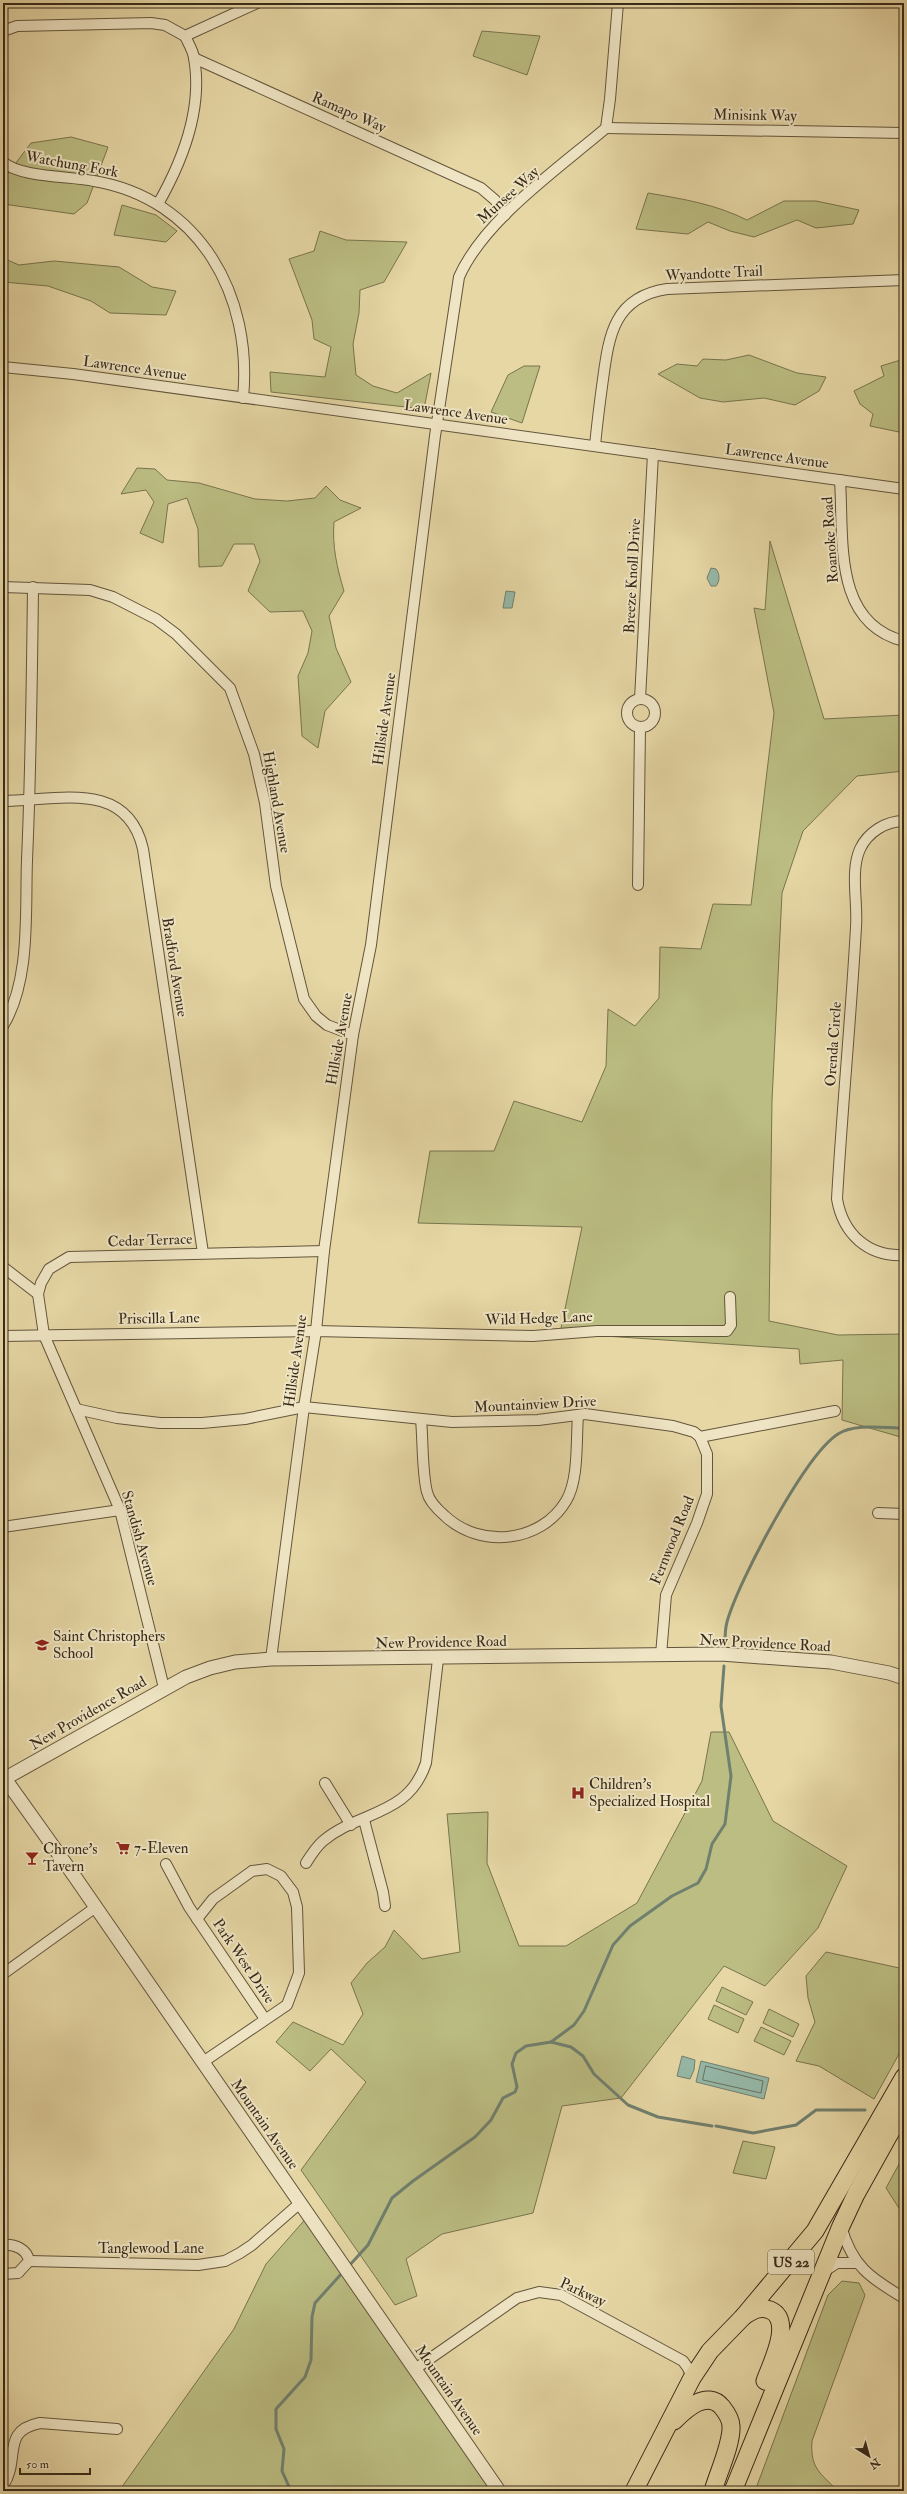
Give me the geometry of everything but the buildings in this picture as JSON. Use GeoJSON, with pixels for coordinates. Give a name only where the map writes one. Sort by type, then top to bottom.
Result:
{"type":"FeatureCollection","features":[{"type":"Feature","properties":{"kind":"highway","name":"US 22"},"geometry":{"type":"LineString","coordinates":[[634,2491],[692,2378],[710,2350],[742,2317],[815,2231],[904,2077]]}},
{"type":"Feature","properties":{"kind":"highway","name":"US 22"},"geometry":{"type":"LineString","coordinates":[[733,2491],[761,2418],[821,2273],[856,2194],[904,2108]]}},
{"type":"Feature","properties":{"kind":"highway"},"geometry":{"type":"LineString","coordinates":[[742,2317],[758,2308],[768,2310],[777,2316],[782,2328],[762,2391],[761,2418]]}},
{"type":"Feature","properties":{"kind":"highway"},"geometry":{"type":"LineString","coordinates":[[664,2434],[685,2410],[699,2402],[710,2400],[719,2402],[727,2412],[731,2426],[729,2440],[713,2491]]}},
{"type":"Feature","properties":{"kind":"street"},"geometry":{"type":"LineString","coordinates":[[185,36],[257,3]]}},
{"type":"Feature","properties":{"kind":"street"},"geometry":{"type":"LineString","coordinates":[[606,128],[610,99],[618,3]]}},
{"type":"Feature","properties":{"kind":"street"},"geometry":{"type":"LineString","coordinates":[[3,31],[17,26],[151,23],[165,25],[185,36],[194,58],[195,92],[187,139],[170,183],[158,204]]}},
{"type":"Feature","properties":{"kind":"street","name":"Ramapo Way"},"geometry":{"type":"LineString","coordinates":[[194,58],[481,188],[495,200],[505,215]]}},
{"type":"Feature","properties":{"kind":"street","name":"Minisink Way"},"geometry":{"type":"LineString","coordinates":[[606,128],[904,133]]}},
{"type":"Feature","properties":{"kind":"street","name":"Munsee Way"},"geometry":{"type":"LineString","coordinates":[[436,425],[459,277],[467,259],[479,242],[505,215],[606,128]]}},
{"type":"Feature","properties":{"kind":"street","name":"Watchung Fork"},"geometry":{"type":"LineString","coordinates":[[3,162],[16,170],[95,181],[137,192],[158,204],[176,218],[201,242],[216,265],[232,296],[241,328],[245,356],[243,398]]}},
{"type":"Feature","properties":{"kind":"street","name":"Wyandotte Trail"},"geometry":{"type":"LineString","coordinates":[[595,446],[610,335],[616,322],[629,306],[647,294],[668,289],[904,280]]}},
{"type":"Feature","properties":{"kind":"street","name":"Lawrence Avenue"},"geometry":{"type":"LineString","coordinates":[[3,367],[72,374],[904,489]]}},
{"type":"Feature","properties":{"kind":"street","name":"Hillside Avenue"},"geometry":{"type":"LineString","coordinates":[[271,1659],[304,1407],[316,1331],[324,1251],[353,1035],[371,945],[436,425]]}},
{"type":"Feature","properties":{"kind":"street","name":"Breeze Knoll Drive"},"geometry":{"type":"LineString","coordinates":[[640,699],[653,454]]}},
{"type":"Feature","properties":{"kind":"street","name":"Roanoke Road"},"geometry":{"type":"LineString","coordinates":[[840,480],[846,580],[851,596],[869,623],[882,633],[904,642]]}},
{"type":"Feature","properties":{"kind":"street","name":"Highland Avenue"},"geometry":{"type":"LineString","coordinates":[[3,587],[90,590],[135,607],[176,634],[230,688],[254,754],[265,803],[276,886],[304,999],[316,1016],[327,1025],[353,1035]]}},
{"type":"Feature","properties":{"kind":"street"},"geometry":{"type":"LineString","coordinates":[[3,1026],[17,994],[22,966],[29,801],[33,587]]}},
{"type":"Feature","properties":{"kind":"street"},"geometry":{"type":"LineString","coordinates":[[640,699],[652,704],[655,712],[649,725],[640,728],[631,724],[626,715],[628,706],[640,699]]}},
{"type":"Feature","properties":{"kind":"street"},"geometry":{"type":"LineString","coordinates":[[638,885],[640,728]]}},
{"type":"Feature","properties":{"kind":"street","name":"Bradford Avenue"},"geometry":{"type":"LineString","coordinates":[[3,801],[29,801],[78,797],[102,800],[124,815],[136,831],[141,843],[203,1253]]}},
{"type":"Feature","properties":{"kind":"street","name":"Orenda Circle"},"geometry":{"type":"LineString","coordinates":[[904,821],[889,823],[872,833],[865,840],[857,859],[856,925],[837,1199],[844,1224],[856,1239],[877,1252],[904,1255]]}},
{"type":"Feature","properties":{"kind":"street","name":"Cedar Terrace"},"geometry":{"type":"LineString","coordinates":[[44,1335],[38,1294],[44,1276],[55,1265],[69,1257],[324,1251]]}},
{"type":"Feature","properties":{"kind":"street"},"geometry":{"type":"LineString","coordinates":[[3,1267],[38,1294]]}},
{"type":"Feature","properties":{"kind":"street","name":"Wild Hedge Lane"},"geometry":{"type":"LineString","coordinates":[[316,1331],[533,1336],[597,1331],[727,1331],[731,1326],[730,1297]]}},
{"type":"Feature","properties":{"kind":"street","name":"Priscilla Lane"},"geometry":{"type":"LineString","coordinates":[[3,1336],[316,1331]]}},
{"type":"Feature","properties":{"kind":"street","name":"Standish Avenue"},"geometry":{"type":"LineString","coordinates":[[44,1335],[120,1510],[164,1688]]}},
{"type":"Feature","properties":{"kind":"street","name":"Mountainview Drive"},"geometry":{"type":"LineString","coordinates":[[76,1409],[124,1419],[160,1423],[202,1423],[245,1419],[304,1407],[421,1419],[468,1422],[538,1420],[578,1415],[613,1416],[673,1426],[694,1432],[700,1437]]}},
{"type":"Feature","properties":{"kind":"street"},"geometry":{"type":"LineString","coordinates":[[700,1437],[835,1411]]}},
{"type":"Feature","properties":{"kind":"street"},"geometry":{"type":"LineString","coordinates":[[421,1419],[427,1492],[435,1506],[453,1523],[468,1531],[483,1536],[508,1537],[531,1532],[545,1524],[566,1502],[572,1488],[578,1415]]}},
{"type":"Feature","properties":{"kind":"street","name":"Fernwood Road"},"geometry":{"type":"LineString","coordinates":[[661,1655],[666,1595],[697,1523],[707,1494],[707,1454],[700,1437]]}},
{"type":"Feature","properties":{"kind":"street"},"geometry":{"type":"LineString","coordinates":[[3,1527],[120,1510]]}},
{"type":"Feature","properties":{"kind":"street"},"geometry":{"type":"LineString","coordinates":[[878,1513],[904,1514]]}},
{"type":"Feature","properties":{"kind":"street","name":"New Providence Road"},"geometry":{"type":"LineString","coordinates":[[3,1778],[164,1688],[210,1668],[235,1662],[271,1659],[438,1659],[749,1655],[831,1662],[890,1673],[904,1678]]}},
{"type":"Feature","properties":{"kind":"street"},"geometry":{"type":"LineString","coordinates":[[306,1862],[323,1841],[405,1798],[421,1778],[426,1763],[438,1659]]}},
{"type":"Feature","properties":{"kind":"street","name":"Mountain Avenue"},"geometry":{"type":"LineString","coordinates":[[3,1778],[96,1907],[499,2491]]}},
{"type":"Feature","properties":{"kind":"street"},"geometry":{"type":"LineString","coordinates":[[325,1783],[352,1825]]}},
{"type":"Feature","properties":{"kind":"street"},"geometry":{"type":"LineString","coordinates":[[364,1820],[383,1892],[385,1906]]}},
{"type":"Feature","properties":{"kind":"street","name":"Park West Drive"},"geometry":{"type":"LineString","coordinates":[[166,1864],[197,1919],[265,2019]]}},
{"type":"Feature","properties":{"kind":"street","name":"Park West Drive"},"geometry":{"type":"LineString","coordinates":[[197,1919],[213,1899],[252,1871],[267,1869],[281,1876],[293,1892],[297,1907],[299,1974],[286,2005],[202,2062]]}},
{"type":"Feature","properties":{"kind":"street"},"geometry":{"type":"LineString","coordinates":[[3,1974],[96,1907]]}},
{"type":"Feature","properties":{"kind":"street","name":"Tanglewood Lane"},"geometry":{"type":"LineString","coordinates":[[29,2261],[198,2265],[225,2261],[252,2245],[300,2203]]}},
{"type":"Feature","properties":{"kind":"street"},"geometry":{"type":"LineString","coordinates":[[842,2226],[846,2243],[856,2263],[882,2285],[904,2298]]}},
{"type":"Feature","properties":{"kind":"street"},"geometry":{"type":"LineString","coordinates":[[3,2245],[19,2247],[29,2261],[18,2273],[3,2274]]}},
{"type":"Feature","properties":{"kind":"street"},"geometry":{"type":"LineString","coordinates":[[821,2273],[837,2263],[856,2263]]}},
{"type":"Feature","properties":{"kind":"street","name":"Parkway"},"geometry":{"type":"LineString","coordinates":[[414,2368],[517,2298],[539,2292],[561,2295],[683,2361],[692,2378]]}},
{"type":"Feature","properties":{"kind":"street"},"geometry":{"type":"LineString","coordinates":[[3,2486],[8,2473],[12,2439],[18,2431],[28,2425],[40,2423],[117,2429]]}},
{"type":"Feature","properties":{"kind":"green space"},"geometry":{"type":"Polygon","coordinates":[[[482,31],[540,36],[527,75],[473,56],[482,31]]]}},
{"type":"Feature","properties":{"kind":"green space"},"geometry":{"type":"Polygon","coordinates":[[[71,137],[108,147],[87,203],[74,214],[3,204],[3,180],[31,143],[71,137]]]}},
{"type":"Feature","properties":{"kind":"green space"},"geometry":{"type":"Polygon","coordinates":[[[648,193],[711,206],[735,214],[747,220],[784,201],[816,201],[859,210],[853,224],[816,228],[797,220],[754,237],[730,231],[708,222],[688,234],[636,229],[648,193]]]}},
{"type":"Feature","properties":{"kind":"green space"},"geometry":{"type":"Polygon","coordinates":[[[122,205],[156,215],[177,231],[166,242],[114,235],[122,205]]]}},
{"type":"Feature","properties":{"kind":"green space"},"geometry":{"type":"Polygon","coordinates":[[[320,231],[346,240],[407,242],[384,282],[360,290],[359,313],[353,344],[356,375],[373,386],[397,393],[431,373],[424,409],[271,392],[270,372],[325,377],[331,347],[314,339],[312,320],[289,259],[314,251],[320,231]]]}},
{"type":"Feature","properties":{"kind":"green space"},"geometry":{"type":"Polygon","coordinates":[[[3,258],[19,265],[54,261],[119,267],[152,287],[176,291],[166,315],[110,313],[91,301],[48,286],[3,282],[3,258]]]}},
{"type":"Feature","properties":{"kind":"green space"},"geometry":{"type":"Polygon","coordinates":[[[749,355],[797,373],[826,377],[819,391],[795,405],[764,398],[723,402],[700,398],[658,374],[677,364],[697,366],[703,359],[726,360],[749,355]]]}},
{"type":"Feature","properties":{"kind":"green space"},"geometry":{"type":"Polygon","coordinates":[[[904,359],[904,433],[870,426],[873,414],[860,404],[854,391],[884,376],[881,366],[904,359]]]}},
{"type":"Feature","properties":{"kind":"green space"},"geometry":{"type":"Polygon","coordinates":[[[524,366],[540,366],[522,423],[491,412],[508,375],[524,366]]]}},
{"type":"Feature","properties":{"kind":"green space"},"geometry":{"type":"Polygon","coordinates":[[[137,468],[155,469],[167,480],[199,483],[255,499],[287,501],[315,498],[326,486],[340,500],[361,508],[334,522],[336,557],[344,591],[329,616],[336,648],[351,682],[325,711],[318,748],[302,736],[298,676],[308,653],[312,631],[303,611],[270,612],[248,591],[260,561],[254,544],[234,544],[222,566],[199,567],[198,529],[187,498],[168,504],[163,543],[140,533],[154,502],[146,490],[121,494],[137,468]]]}},
{"type":"Feature","properties":{"kind":"green space"},"geometry":{"type":"Polygon","coordinates":[[[770,541],[824,719],[904,715],[904,771],[857,776],[803,831],[782,893],[772,1101],[769,1321],[838,1335],[904,1334],[904,1438],[842,1420],[843,1360],[800,1364],[799,1349],[560,1333],[582,1227],[418,1223],[430,1151],[494,1151],[514,1101],[582,1122],[606,1066],[608,1009],[635,1026],[659,998],[660,947],[701,949],[713,904],[751,905],[774,713],[754,608],[765,610],[770,541]]]}},
{"type":"Feature","properties":{"kind":"green space"},"geometry":{"type":"Polygon","coordinates":[[[711,1732],[729,1732],[773,1821],[847,1866],[818,1928],[765,1986],[724,1966],[621,2098],[562,2106],[533,2213],[442,2234],[406,2259],[417,2296],[395,2305],[301,2170],[366,2082],[331,2049],[310,2071],[276,2042],[293,2022],[343,2045],[363,2014],[351,1983],[367,1963],[385,1947],[394,1930],[422,1959],[460,1952],[447,1814],[488,1812],[487,1863],[519,1946],[566,1946],[637,1903],[702,1781],[711,1732]]]}},
{"type":"Feature","properties":{"kind":"green space"},"geometry":{"type":"Polygon","coordinates":[[[826,1952],[904,1969],[904,2045],[874,2099],[819,2066],[796,2061],[815,2022],[808,1998],[806,1976],[826,1952]]]}},
{"type":"Feature","properties":{"kind":"green space"},"geometry":{"type":"Polygon","coordinates":[[[722,1987],[753,2002],[746,2015],[716,2001],[722,1987]]]}},
{"type":"Feature","properties":{"kind":"green space"},"geometry":{"type":"Polygon","coordinates":[[[714,2005],[744,2019],[738,2033],[708,2019],[714,2005]]]}},
{"type":"Feature","properties":{"kind":"green space"},"geometry":{"type":"Polygon","coordinates":[[[769,2009],[799,2024],[793,2037],[763,2023],[769,2009]]]}},
{"type":"Feature","properties":{"kind":"green space"},"geometry":{"type":"Polygon","coordinates":[[[761,2027],[791,2041],[784,2055],[754,2041],[761,2027]]]}},
{"type":"Feature","properties":{"kind":"green space"},"geometry":{"type":"Polygon","coordinates":[[[743,2141],[775,2147],[766,2179],[733,2173],[743,2141]]]}},
{"type":"Feature","properties":{"kind":"green space"},"geometry":{"type":"Polygon","coordinates":[[[904,2155],[904,2216],[886,2188],[904,2155]]]}},
{"type":"Feature","properties":{"kind":"green space"},"geometry":{"type":"Polygon","coordinates":[[[309,2215],[415,2369],[491,2491],[119,2491],[234,2329],[266,2264],[309,2215]]]}},
{"type":"Feature","properties":{"kind":"green space"},"geometry":{"type":"Polygon","coordinates":[[[842,2281],[859,2283],[865,2295],[812,2441],[813,2458],[815,2464],[821,2474],[838,2491],[755,2491],[828,2295],[842,2281]]]}},
{"type":"Feature","properties":{"kind":"water"},"geometry":{"type":"Polygon","coordinates":[[[711,568],[716,569],[719,575],[719,580],[716,586],[711,586],[707,578],[711,568]]]}},
{"type":"Feature","properties":{"kind":"water"},"geometry":{"type":"Polygon","coordinates":[[[506,591],[515,592],[512,608],[503,608],[506,591]]]}},
{"type":"Feature","properties":{"kind":"water"},"geometry":{"type":"Polygon","coordinates":[[[682,2056],[695,2060],[694,2070],[690,2079],[677,2076],[682,2056]]]}},
{"type":"Feature","properties":{"kind":"water"},"geometry":{"type":"Polygon","coordinates":[[[701,2061],[769,2078],[764,2099],[696,2082],[701,2061]]]}},
{"type":"Feature","properties":{"kind":"waterway"},"geometry":{"type":"LineString","coordinates":[[725,1643],[726,1625],[744,1579],[758,1550],[791,1492],[824,1446],[838,1434],[853,1428],[904,1428]]}},
{"type":"Feature","properties":{"kind":"waterway"},"geometry":{"type":"LineString","coordinates":[[348,2267],[368,2245],[392,2198],[413,2181],[475,2137],[491,2120],[503,2098],[515,2092],[517,2087],[512,2064],[516,2053],[526,2046],[551,2042],[574,2025],[584,2011],[613,1945],[630,1926],[672,1896],[698,1883],[706,1869],[712,1844],[725,1824],[731,1776],[721,1706],[724,1666]]}},
{"type":"Feature","properties":{"kind":"waterway"},"geometry":{"type":"LineString","coordinates":[[551,2042],[571,2047],[583,2056],[594,2074],[628,2105],[658,2117],[712,2126]]}},
{"type":"Feature","properties":{"kind":"waterway"},"geometry":{"type":"LineString","coordinates":[[716,2126],[753,2133],[796,2125],[816,2110],[865,2110]]}},
{"type":"Feature","properties":{"kind":"waterway"},"geometry":{"type":"LineString","coordinates":[[291,2491],[282,2471],[284,2449],[276,2429],[276,2409],[305,2377],[311,2360],[312,2317],[315,2303],[343,2272]]}},
{"type":"Feature","properties":{"kind":"place","name":"Saint Christophers School"},"geometry":{"type":"Point","coordinates":[42,1645]}},
{"type":"Feature","properties":{"kind":"place","name":"Children's Specialized Hospital"},"geometry":{"type":"Point","coordinates":[578,1793]}},
{"type":"Feature","properties":{"kind":"place","name":"7-Eleven"},"geometry":{"type":"Point","coordinates":[123,1848]}},
{"type":"Feature","properties":{"kind":"place","name":"Chrone's Tavern"},"geometry":{"type":"Point","coordinates":[32,1858]}}]}
